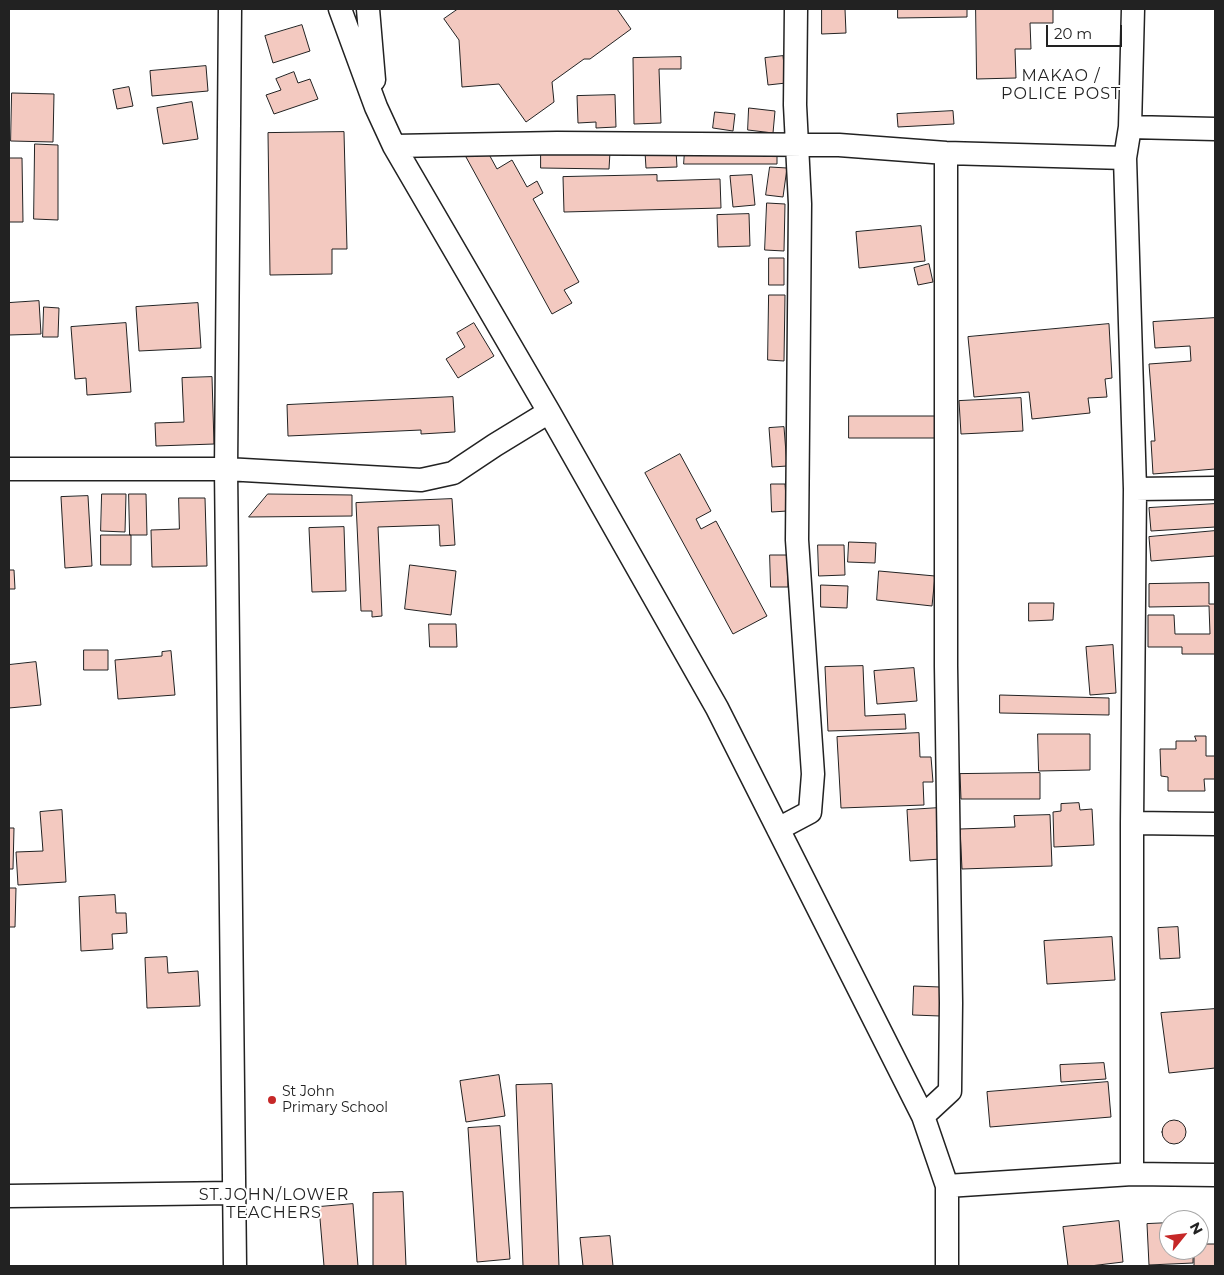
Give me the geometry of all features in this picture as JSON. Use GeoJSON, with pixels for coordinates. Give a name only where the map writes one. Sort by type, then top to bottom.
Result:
{"type":"FeatureCollection","features":[{"type":"Feature","properties":{"kind":"street"},"geometry":{"type":"LineString","coordinates":[[230,9],[226,469],[234,1266]]}},
{"type":"Feature","properties":{"kind":"street"},"geometry":{"type":"LineString","coordinates":[[340,9],[376,107],[394,146],[549,412],[717,708],[923,1116],[947,1186],[948,1266]]}},
{"type":"Feature","properties":{"kind":"street"},"geometry":{"type":"LineString","coordinates":[[368,9],[376,107]]}},
{"type":"Feature","properties":{"kind":"street"},"geometry":{"type":"LineString","coordinates":[[778,829],[810,812],[812,774],[797,540],[800,204],[795,105],[796,9]]}},
{"type":"Feature","properties":{"kind":"street"},"geometry":{"type":"LineString","coordinates":[[1132,1174],[1132,823],[1135,489],[1125,158],[1130,127],[1133,9]]}},
{"type":"Feature","properties":{"kind":"street"},"geometry":{"type":"LineString","coordinates":[[1130,127],[1215,129]]}},
{"type":"Feature","properties":{"kind":"street"},"geometry":{"type":"LineString","coordinates":[[394,146],[557,143],[839,145],[946,153],[1125,158]]}},
{"type":"Feature","properties":{"kind":"street"},"geometry":{"type":"LineString","coordinates":[[923,1116],[950,1091],[951,1003],[946,666],[946,153]]}},
{"type":"Feature","properties":{"kind":"street"},"geometry":{"type":"LineString","coordinates":[[9,469],[226,469],[421,480],[453,473],[495,444],[549,412]]}},
{"type":"Feature","properties":{"kind":"street"},"geometry":{"type":"LineString","coordinates":[[1135,489],[1215,488]]}},
{"type":"Feature","properties":{"kind":"street"},"geometry":{"type":"LineString","coordinates":[[1132,823],[1215,824]]}},
{"type":"Feature","properties":{"kind":"street"},"geometry":{"type":"LineString","coordinates":[[947,1186],[1132,1174],[1215,1175]]}},
{"type":"Feature","properties":{"kind":"street"},"geometry":{"type":"LineString","coordinates":[[9,1196],[233,1193]]}},
{"type":"Feature","properties":{"kind":"building"},"geometry":{"type":"Polygon","coordinates":[[[458,9],[617,9],[631,29],[590,59],[584,59],[552,82],[554,102],[526,122],[499,84],[462,87],[459,40],[444,19],[458,9]]]}},
{"type":"Feature","properties":{"kind":"building"},"geometry":{"type":"Polygon","coordinates":[[[822,9],[845,9],[846,33],[822,34],[822,9]]]}},
{"type":"Feature","properties":{"kind":"building"},"geometry":{"type":"Polygon","coordinates":[[[898,9],[967,9],[967,17],[898,18],[898,9]]]}},
{"type":"Feature","properties":{"kind":"building"},"geometry":{"type":"Polygon","coordinates":[[[976,9],[1053,9],[1053,23],[1030,23],[1031,49],[1015,49],[1016,78],[977,79],[976,9]]]}},
{"type":"Feature","properties":{"kind":"building"},"geometry":{"type":"Polygon","coordinates":[[[302,25],[310,51],[273,63],[265,36],[302,25]]]}},
{"type":"Feature","properties":{"kind":"building"},"geometry":{"type":"Polygon","coordinates":[[[783,56],[786,83],[768,85],[765,58],[783,56]]]}},
{"type":"Feature","properties":{"kind":"building"},"geometry":{"type":"Polygon","coordinates":[[[681,57],[681,69],[659,69],[661,123],[634,124],[633,58],[681,57]]]}},
{"type":"Feature","properties":{"kind":"building"},"geometry":{"type":"Polygon","coordinates":[[[206,66],[208,91],[152,96],[150,71],[206,66]]]}},
{"type":"Feature","properties":{"kind":"building"},"geometry":{"type":"Polygon","coordinates":[[[294,72],[298,83],[310,79],[318,99],[274,114],[266,95],[281,90],[276,79],[294,72]]]}},
{"type":"Feature","properties":{"kind":"building"},"geometry":{"type":"Polygon","coordinates":[[[129,87],[133,106],[117,109],[113,90],[129,87]]]}},
{"type":"Feature","properties":{"kind":"building"},"geometry":{"type":"Polygon","coordinates":[[[12,93],[54,94],[53,142],[11,141],[12,93]]]}},
{"type":"Feature","properties":{"kind":"building"},"geometry":{"type":"Polygon","coordinates":[[[615,95],[616,127],[596,128],[596,122],[578,123],[577,96],[615,95]]]}},
{"type":"Feature","properties":{"kind":"building"},"geometry":{"type":"Polygon","coordinates":[[[192,102],[198,139],[163,144],[157,108],[192,102]]]}},
{"type":"Feature","properties":{"kind":"building"},"geometry":{"type":"Polygon","coordinates":[[[749,108],[775,111],[773,133],[748,130],[749,108]]]}},
{"type":"Feature","properties":{"kind":"building"},"geometry":{"type":"Polygon","coordinates":[[[953,111],[954,124],[898,127],[897,114],[953,111]]]}},
{"type":"Feature","properties":{"kind":"building"},"geometry":{"type":"Polygon","coordinates":[[[715,112],[735,114],[733,131],[713,128],[715,112]]]}},
{"type":"Feature","properties":{"kind":"building"},"geometry":{"type":"Polygon","coordinates":[[[344,132],[347,249],[332,249],[332,274],[270,275],[268,133],[344,132]]]}},
{"type":"Feature","properties":{"kind":"building"},"geometry":{"type":"Polygon","coordinates":[[[35,144],[58,145],[58,220],[34,219],[35,144]]]}},
{"type":"Feature","properties":{"kind":"building"},"geometry":{"type":"Polygon","coordinates":[[[485,147],[497,169],[512,160],[527,187],[537,181],[543,193],[533,199],[579,282],[564,290],[572,303],[552,314],[466,157],[485,147]]]}},
{"type":"Feature","properties":{"kind":"building"},"geometry":{"type":"Polygon","coordinates":[[[676,150],[677,167],[646,168],[645,152],[676,150]]]}},
{"type":"Feature","properties":{"kind":"building"},"geometry":{"type":"Polygon","coordinates":[[[685,150],[777,150],[777,164],[684,164],[685,150]]]}},
{"type":"Feature","properties":{"kind":"building"},"geometry":{"type":"Polygon","coordinates":[[[541,152],[610,152],[609,169],[541,168],[541,152]]]}},
{"type":"Feature","properties":{"kind":"building"},"geometry":{"type":"Polygon","coordinates":[[[9,158],[22,158],[23,222],[9,222],[9,158]]]}},
{"type":"Feature","properties":{"kind":"building"},"geometry":{"type":"Polygon","coordinates":[[[770,167],[787,168],[783,197],[766,195],[770,167]]]}},
{"type":"Feature","properties":{"kind":"building"},"geometry":{"type":"Polygon","coordinates":[[[657,175],[657,181],[720,179],[721,208],[564,212],[563,177],[657,175]]]}},
{"type":"Feature","properties":{"kind":"building"},"geometry":{"type":"Polygon","coordinates":[[[752,175],[755,205],[733,207],[730,176],[752,175]]]}},
{"type":"Feature","properties":{"kind":"building"},"geometry":{"type":"Polygon","coordinates":[[[767,203],[785,204],[784,251],[765,250],[767,203]]]}},
{"type":"Feature","properties":{"kind":"building"},"geometry":{"type":"Polygon","coordinates":[[[749,214],[750,246],[718,247],[717,215],[749,214]]]}},
{"type":"Feature","properties":{"kind":"building"},"geometry":{"type":"Polygon","coordinates":[[[921,226],[925,261],[859,268],[856,232],[921,226]]]}},
{"type":"Feature","properties":{"kind":"building"},"geometry":{"type":"Polygon","coordinates":[[[769,258],[784,258],[784,285],[769,285],[769,258]]]}},
{"type":"Feature","properties":{"kind":"building"},"geometry":{"type":"Polygon","coordinates":[[[929,264],[933,282],[918,285],[914,268],[929,264]]]}},
{"type":"Feature","properties":{"kind":"building"},"geometry":{"type":"Polygon","coordinates":[[[769,295],[785,295],[784,361],[768,360],[769,295]]]}},
{"type":"Feature","properties":{"kind":"building"},"geometry":{"type":"Polygon","coordinates":[[[39,301],[41,334],[9,335],[9,303],[39,301]]]}},
{"type":"Feature","properties":{"kind":"building"},"geometry":{"type":"Polygon","coordinates":[[[198,303],[201,348],[139,351],[136,307],[198,303]]]}},
{"type":"Feature","properties":{"kind":"building"},"geometry":{"type":"Polygon","coordinates":[[[44,307],[59,308],[58,337],[43,337],[44,307]]]}},
{"type":"Feature","properties":{"kind":"building"},"geometry":{"type":"Polygon","coordinates":[[[1215,318],[1215,469],[1153,474],[1151,441],[1155,441],[1149,364],[1191,361],[1190,346],[1155,348],[1153,322],[1215,318]]]}},
{"type":"Feature","properties":{"kind":"building"},"geometry":{"type":"Polygon","coordinates":[[[126,323],[131,392],[87,395],[86,378],[75,379],[71,327],[126,323]]]}},
{"type":"Feature","properties":{"kind":"building"},"geometry":{"type":"Polygon","coordinates":[[[474,323],[494,356],[458,378],[446,359],[465,347],[457,333],[474,323]]]}},
{"type":"Feature","properties":{"kind":"building"},"geometry":{"type":"Polygon","coordinates":[[[1109,324],[1112,378],[1105,379],[1107,397],[1088,398],[1090,413],[1032,419],[1029,392],[974,397],[968,337],[1109,324]]]}},
{"type":"Feature","properties":{"kind":"building"},"geometry":{"type":"Polygon","coordinates":[[[212,377],[214,444],[156,446],[155,423],[184,422],[182,378],[212,377]]]}},
{"type":"Feature","properties":{"kind":"building"},"geometry":{"type":"Polygon","coordinates":[[[453,397],[455,432],[421,434],[421,430],[288,436],[287,405],[453,397]]]}},
{"type":"Feature","properties":{"kind":"building"},"geometry":{"type":"Polygon","coordinates":[[[1021,398],[1023,431],[961,434],[959,401],[1021,398]]]}},
{"type":"Feature","properties":{"kind":"building"},"geometry":{"type":"Polygon","coordinates":[[[849,416],[938,416],[938,438],[849,438],[849,416]]]}},
{"type":"Feature","properties":{"kind":"building"},"geometry":{"type":"Polygon","coordinates":[[[784,427],[787,466],[772,467],[769,428],[784,427]]]}},
{"type":"Feature","properties":{"kind":"building"},"geometry":{"type":"Polygon","coordinates":[[[680,454],[711,511],[696,519],[701,529],[716,521],[767,616],[733,634],[645,473],[680,454]]]}},
{"type":"Feature","properties":{"kind":"building"},"geometry":{"type":"Polygon","coordinates":[[[771,484],[785,484],[787,511],[772,512],[771,484]]]}},
{"type":"Feature","properties":{"kind":"building"},"geometry":{"type":"Polygon","coordinates":[[[102,494],[126,494],[125,532],[101,531],[102,494]]]}},
{"type":"Feature","properties":{"kind":"building"},"geometry":{"type":"Polygon","coordinates":[[[129,494],[146,494],[147,535],[130,535],[129,494]]]}},
{"type":"Feature","properties":{"kind":"building"},"geometry":{"type":"Polygon","coordinates":[[[268,494],[352,495],[352,516],[249,517],[268,494]]]}},
{"type":"Feature","properties":{"kind":"building"},"geometry":{"type":"Polygon","coordinates":[[[88,496],[92,566],[65,568],[61,497],[88,496]]]}},
{"type":"Feature","properties":{"kind":"building"},"geometry":{"type":"Polygon","coordinates":[[[179,498],[205,498],[207,566],[152,567],[151,530],[179,529],[179,498]]]}},
{"type":"Feature","properties":{"kind":"building"},"geometry":{"type":"Polygon","coordinates":[[[452,499],[455,545],[440,546],[439,525],[378,527],[382,616],[372,617],[372,611],[361,611],[356,503],[452,499]]]}},
{"type":"Feature","properties":{"kind":"building"},"geometry":{"type":"Polygon","coordinates":[[[1215,504],[1215,527],[1151,531],[1149,508],[1215,504]]]}},
{"type":"Feature","properties":{"kind":"building"},"geometry":{"type":"Polygon","coordinates":[[[344,527],[346,591],[312,592],[309,528],[344,527]]]}},
{"type":"Feature","properties":{"kind":"building"},"geometry":{"type":"Polygon","coordinates":[[[1215,531],[1215,556],[1151,561],[1149,537],[1215,531]]]}},
{"type":"Feature","properties":{"kind":"building"},"geometry":{"type":"Polygon","coordinates":[[[101,535],[131,535],[131,565],[101,565],[101,535]]]}},
{"type":"Feature","properties":{"kind":"building"},"geometry":{"type":"Polygon","coordinates":[[[849,542],[876,543],[875,563],[848,562],[849,542]]]}},
{"type":"Feature","properties":{"kind":"building"},"geometry":{"type":"Polygon","coordinates":[[[818,545],[844,545],[845,575],[819,576],[818,545]]]}},
{"type":"Feature","properties":{"kind":"building"},"geometry":{"type":"Polygon","coordinates":[[[770,555],[788,555],[788,587],[771,587],[770,555]]]}},
{"type":"Feature","properties":{"kind":"building"},"geometry":{"type":"Polygon","coordinates":[[[410,565],[456,571],[451,615],[405,609],[410,565]]]}},
{"type":"Feature","properties":{"kind":"building"},"geometry":{"type":"Polygon","coordinates":[[[9,570],[14,570],[15,589],[9,589],[9,570]]]}},
{"type":"Feature","properties":{"kind":"building"},"geometry":{"type":"Polygon","coordinates":[[[879,571],[935,576],[932,606],[877,600],[879,571]]]}},
{"type":"Feature","properties":{"kind":"building"},"geometry":{"type":"Polygon","coordinates":[[[1209,583],[1209,604],[1215,604],[1215,654],[1182,654],[1182,647],[1148,647],[1148,615],[1174,615],[1175,634],[1210,634],[1209,606],[1149,607],[1149,584],[1209,583]]]}},
{"type":"Feature","properties":{"kind":"building"},"geometry":{"type":"Polygon","coordinates":[[[821,585],[848,586],[847,608],[821,607],[821,585]]]}},
{"type":"Feature","properties":{"kind":"building"},"geometry":{"type":"Polygon","coordinates":[[[1029,603],[1054,603],[1053,620],[1029,621],[1029,603]]]}},
{"type":"Feature","properties":{"kind":"building"},"geometry":{"type":"Polygon","coordinates":[[[429,624],[456,624],[457,647],[430,647],[429,624]]]}},
{"type":"Feature","properties":{"kind":"building"},"geometry":{"type":"Polygon","coordinates":[[[1113,645],[1116,693],[1090,695],[1086,647],[1113,645]]]}},
{"type":"Feature","properties":{"kind":"building"},"geometry":{"type":"Polygon","coordinates":[[[84,650],[108,650],[108,670],[84,670],[84,650]]]}},
{"type":"Feature","properties":{"kind":"building"},"geometry":{"type":"Polygon","coordinates":[[[171,651],[175,695],[118,699],[115,660],[162,656],[162,652],[171,651]]]}},
{"type":"Feature","properties":{"kind":"building"},"geometry":{"type":"Polygon","coordinates":[[[36,662],[41,705],[9,708],[9,665],[36,662]]]}},
{"type":"Feature","properties":{"kind":"building"},"geometry":{"type":"Polygon","coordinates":[[[863,666],[865,716],[905,714],[906,729],[828,731],[825,667],[863,666]]]}},
{"type":"Feature","properties":{"kind":"building"},"geometry":{"type":"Polygon","coordinates":[[[914,668],[917,701],[877,704],[874,671],[914,668]]]}},
{"type":"Feature","properties":{"kind":"building"},"geometry":{"type":"Polygon","coordinates":[[[1000,695],[1109,698],[1109,715],[1000,713],[1000,695]]]}},
{"type":"Feature","properties":{"kind":"building"},"geometry":{"type":"Polygon","coordinates":[[[919,733],[920,757],[931,757],[933,782],[923,782],[924,805],[841,808],[837,737],[919,733]]]}},
{"type":"Feature","properties":{"kind":"building"},"geometry":{"type":"Polygon","coordinates":[[[1038,734],[1090,734],[1090,770],[1039,771],[1038,734]]]}},
{"type":"Feature","properties":{"kind":"building"},"geometry":{"type":"Polygon","coordinates":[[[1195,736],[1206,736],[1206,756],[1215,756],[1215,779],[1204,779],[1205,791],[1168,791],[1168,777],[1161,776],[1160,749],[1176,749],[1176,741],[1196,741],[1195,736]]]}},
{"type":"Feature","properties":{"kind":"building"},"geometry":{"type":"Polygon","coordinates":[[[1040,773],[1040,799],[961,799],[960,774],[1040,773]]]}},
{"type":"Feature","properties":{"kind":"building"},"geometry":{"type":"Polygon","coordinates":[[[1079,803],[1080,810],[1092,809],[1094,845],[1054,847],[1053,812],[1061,811],[1061,804],[1079,803]]]}},
{"type":"Feature","properties":{"kind":"building"},"geometry":{"type":"Polygon","coordinates":[[[939,808],[941,859],[910,861],[907,810],[939,808]]]}},
{"type":"Feature","properties":{"kind":"building"},"geometry":{"type":"Polygon","coordinates":[[[62,810],[66,882],[18,885],[16,852],[43,851],[40,812],[62,810]]]}},
{"type":"Feature","properties":{"kind":"building"},"geometry":{"type":"Polygon","coordinates":[[[1050,815],[1052,866],[962,869],[960,829],[1015,827],[1014,816],[1050,815]]]}},
{"type":"Feature","properties":{"kind":"building"},"geometry":{"type":"Polygon","coordinates":[[[9,828],[14,828],[13,869],[9,869],[9,828]]]}},
{"type":"Feature","properties":{"kind":"building"},"geometry":{"type":"Polygon","coordinates":[[[9,888],[16,888],[15,927],[9,927],[9,888]]]}},
{"type":"Feature","properties":{"kind":"building"},"geometry":{"type":"Polygon","coordinates":[[[115,895],[116,913],[126,913],[127,933],[112,934],[113,949],[81,951],[79,897],[115,895]]]}},
{"type":"Feature","properties":{"kind":"building"},"geometry":{"type":"Polygon","coordinates":[[[1178,927],[1180,958],[1160,959],[1158,928],[1178,927]]]}},
{"type":"Feature","properties":{"kind":"building"},"geometry":{"type":"Polygon","coordinates":[[[1112,937],[1115,980],[1047,984],[1044,941],[1112,937]]]}},
{"type":"Feature","properties":{"kind":"building"},"geometry":{"type":"Polygon","coordinates":[[[167,957],[168,973],[198,971],[200,1006],[147,1008],[145,958],[167,957]]]}},
{"type":"Feature","properties":{"kind":"building"},"geometry":{"type":"Polygon","coordinates":[[[914,986],[940,987],[940,1016],[913,1015],[914,986]]]}},
{"type":"Feature","properties":{"kind":"building"},"geometry":{"type":"Polygon","coordinates":[[[1215,1009],[1215,1068],[1169,1073],[1161,1013],[1215,1009]]]}},
{"type":"Feature","properties":{"kind":"building"},"geometry":{"type":"Polygon","coordinates":[[[1104,1063],[1106,1079],[1061,1082],[1060,1065],[1104,1063]]]}},
{"type":"Feature","properties":{"kind":"building"},"geometry":{"type":"Polygon","coordinates":[[[499,1075],[505,1116],[466,1122],[460,1081],[499,1075]]]}},
{"type":"Feature","properties":{"kind":"building"},"geometry":{"type":"Polygon","coordinates":[[[1108,1082],[1111,1117],[990,1127],[987,1092],[1108,1082]]]}},
{"type":"Feature","properties":{"kind":"building"},"geometry":{"type":"Polygon","coordinates":[[[552,1084],[559,1266],[523,1266],[516,1085],[552,1084]]]}},
{"type":"Feature","properties":{"kind":"building"},"geometry":{"type":"Polygon","coordinates":[[[1174,1120],[1183,1123],[1186,1132],[1183,1141],[1174,1144],[1165,1141],[1162,1132],[1165,1123],[1174,1120]]]}},
{"type":"Feature","properties":{"kind":"building"},"geometry":{"type":"Polygon","coordinates":[[[500,1126],[510,1259],[477,1262],[468,1128],[500,1126]]]}},
{"type":"Feature","properties":{"kind":"building"},"geometry":{"type":"Polygon","coordinates":[[[403,1192],[406,1266],[373,1266],[373,1193],[403,1192]]]}},
{"type":"Feature","properties":{"kind":"building"},"geometry":{"type":"Polygon","coordinates":[[[353,1204],[358,1266],[324,1266],[319,1207],[353,1204]]]}},
{"type":"Feature","properties":{"kind":"building"},"geometry":{"type":"Polygon","coordinates":[[[1119,1221],[1123,1262],[1090,1266],[1068,1266],[1063,1227],[1119,1221]]]}},
{"type":"Feature","properties":{"kind":"building"},"geometry":{"type":"Polygon","coordinates":[[[1159,1223],[1159,1260],[1193,1260],[1193,1263],[1149,1265],[1147,1224],[1159,1223]]]}},
{"type":"Feature","properties":{"kind":"building"},"geometry":{"type":"Polygon","coordinates":[[[610,1236],[613,1266],[583,1266],[580,1238],[610,1236]]]}},
{"type":"Feature","properties":{"kind":"building"},"geometry":{"type":"Polygon","coordinates":[[[1209,1244],[1215,1244],[1215,1266],[1194,1266],[1194,1260],[1209,1260],[1209,1244]]]}},
{"type":"Feature","properties":{"kind":"place","name":"St John Primary School"},"geometry":{"type":"Point","coordinates":[272,1100]}},
{"type":"Feature","properties":{"kind":"district","name":"MAKAO / POLICE POST"},"geometry":{"type":"Point","coordinates":[1061,85]}},
{"type":"Feature","properties":{"kind":"district","name":"ST.JOHN/LOWER TEACHERS"},"geometry":{"type":"Point","coordinates":[274,1204]}}]}
